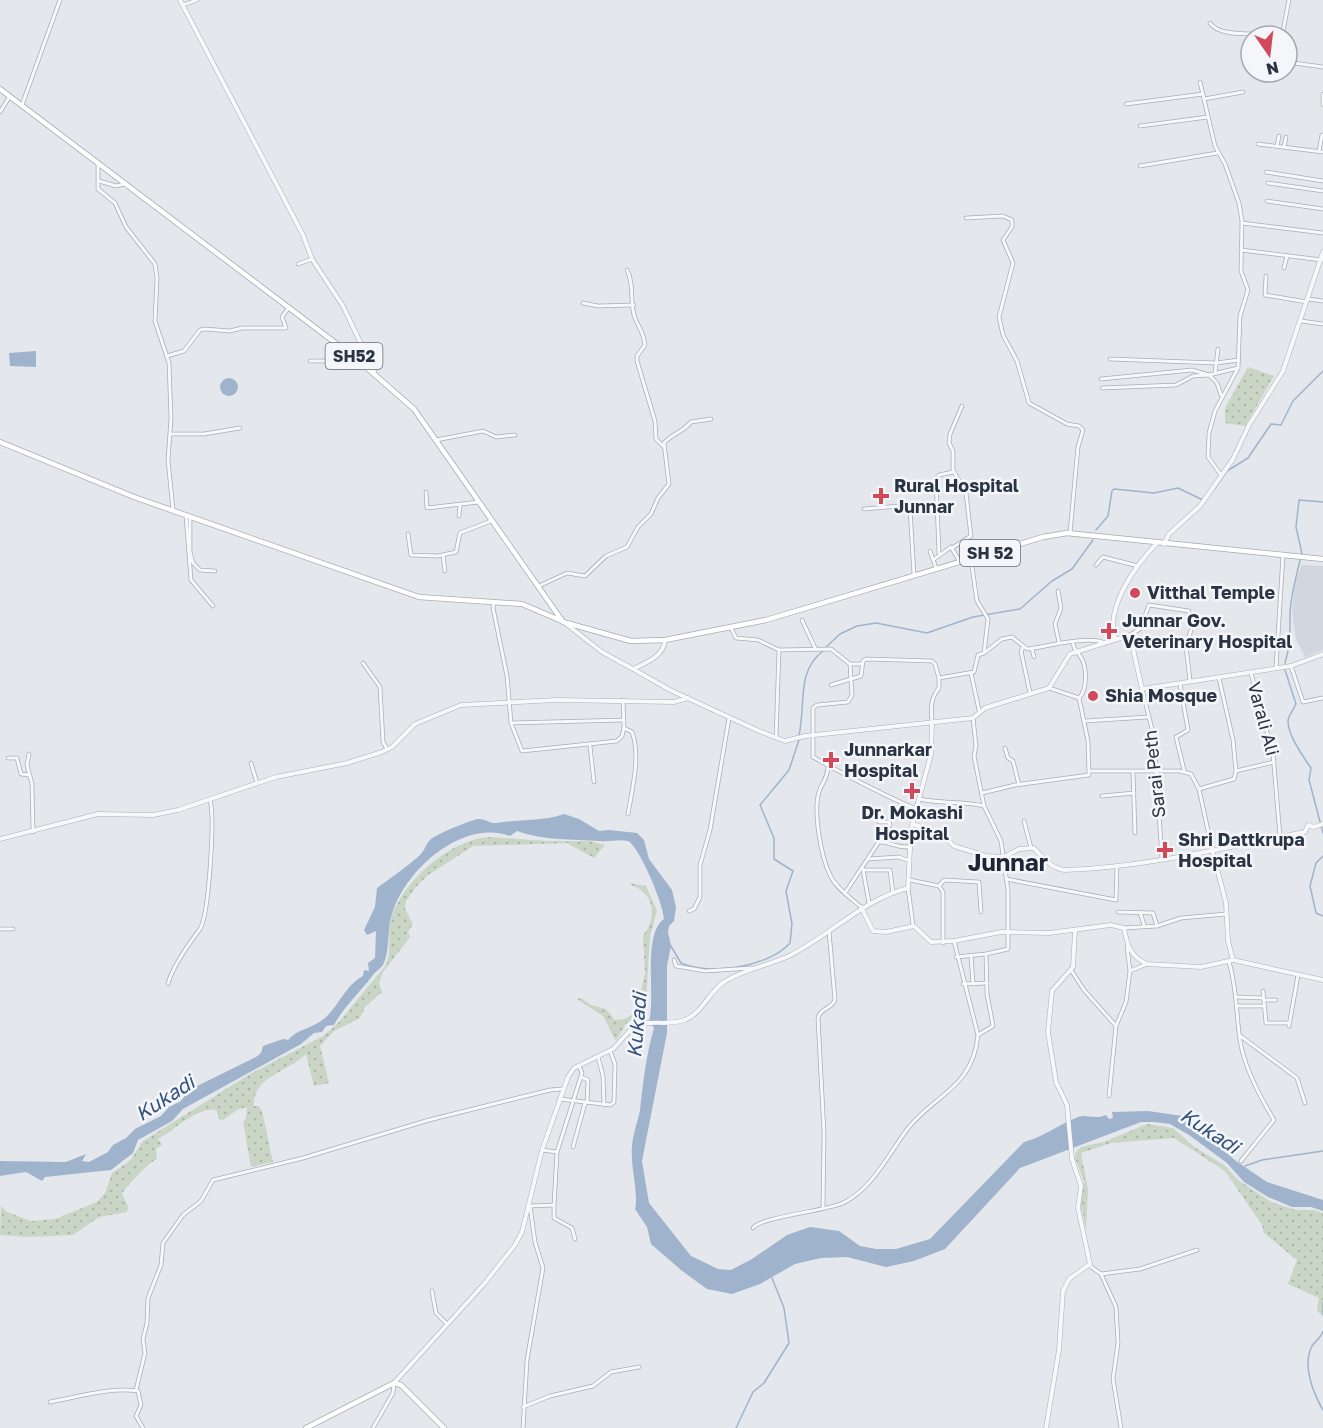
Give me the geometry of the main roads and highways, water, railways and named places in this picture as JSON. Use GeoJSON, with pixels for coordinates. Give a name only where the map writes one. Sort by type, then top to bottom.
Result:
{"type":"FeatureCollection","features":[{"type":"Feature","properties":{"kind":"main road","name":"SH52"},"geometry":{"type":"LineString","coordinates":[[0,89],[374,371],[414,409],[563,622]]}},
{"type":"Feature","properties":{"kind":"main road"},"geometry":{"type":"LineString","coordinates":[[0,442],[174,512],[419,597],[522,604],[563,622]]}},
{"type":"Feature","properties":{"kind":"main road","name":"SH 52"},"geometry":{"type":"LineString","coordinates":[[563,622],[631,641],[665,640],[766,620],[1043,537],[1070,532],[1164,544],[1323,559]]}},
{"type":"Feature","properties":{"kind":"main road"},"geometry":{"type":"LineString","coordinates":[[306,1428],[394,1383],[401,1385],[444,1428]]}},
{"type":"Feature","properties":{"kind":"water"},"geometry":{"type":"Polygon","coordinates":[[[36,351],[36,367],[10,366],[9,353],[36,351]]]}},
{"type":"Feature","properties":{"kind":"water"},"geometry":{"type":"Polygon","coordinates":[[[225,378],[233,378],[238,383],[236,394],[225,396],[220,391],[220,383],[225,378]]]}},
{"type":"Feature","properties":{"kind":"water"},"geometry":{"type":"Polygon","coordinates":[[[564,814],[579,819],[599,831],[637,833],[644,840],[649,859],[672,890],[676,907],[674,921],[669,926],[668,932],[671,946],[667,966],[667,1033],[642,1161],[649,1203],[691,1256],[718,1269],[731,1270],[752,1259],[787,1235],[810,1227],[839,1231],[860,1246],[876,1249],[896,1249],[930,1239],[1024,1142],[1078,1117],[1106,1115],[1109,1119],[1113,1118],[1112,1112],[1148,1111],[1183,1116],[1236,1161],[1267,1182],[1323,1200],[1323,1211],[1311,1207],[1292,1207],[1268,1197],[1244,1182],[1227,1163],[1189,1135],[1170,1124],[1141,1122],[1020,1168],[945,1249],[914,1261],[886,1267],[847,1257],[821,1258],[795,1264],[760,1284],[732,1294],[707,1289],[651,1244],[647,1227],[635,1209],[633,1136],[640,1110],[654,1028],[649,1021],[651,952],[657,927],[664,919],[656,889],[638,853],[628,841],[558,839],[517,831],[510,836],[492,833],[474,834],[457,841],[424,863],[400,894],[393,911],[383,965],[347,1006],[334,1025],[326,1026],[322,1032],[314,1033],[301,1044],[183,1109],[172,1121],[138,1140],[133,1153],[111,1170],[45,1177],[42,1181],[26,1172],[0,1176],[0,1161],[66,1162],[86,1154],[82,1161],[89,1162],[108,1152],[113,1145],[126,1138],[135,1129],[161,1116],[169,1107],[181,1101],[189,1090],[256,1057],[261,1053],[263,1046],[283,1039],[288,1040],[296,1033],[325,1018],[351,985],[363,976],[364,970],[369,971],[368,963],[375,958],[376,931],[367,935],[364,930],[375,907],[377,888],[416,859],[434,837],[478,819],[496,823],[564,814]]]}},
{"type":"Feature","properties":{"kind":"waterway"},"geometry":{"type":"LineString","coordinates":[[1215,488],[1227,471],[1248,458],[1271,424],[1281,425],[1293,401],[1323,371]]}},
{"type":"Feature","properties":{"kind":"waterway"},"geometry":{"type":"LineString","coordinates":[[1096,530],[1108,516],[1114,489],[1154,493],[1178,488],[1203,500]]}},
{"type":"Feature","properties":{"kind":"waterway"},"geometry":{"type":"LineString","coordinates":[[1302,554],[1296,527],[1299,500],[1323,502]]}},
{"type":"Feature","properties":{"kind":"waterway"},"geometry":{"type":"LineString","coordinates":[[826,647],[840,634],[857,626],[876,623],[927,633],[973,617],[1020,609],[1052,581],[1072,569],[1093,540]]}},
{"type":"Feature","properties":{"kind":"waterway"},"geometry":{"type":"LineString","coordinates":[[1285,663],[1288,651],[1291,602],[1300,560]]}},
{"type":"Feature","properties":{"kind":"waterway"},"geometry":{"type":"LineString","coordinates":[[799,735],[805,678],[809,668],[823,651]]}},
{"type":"Feature","properties":{"kind":"waterway"},"geometry":{"type":"LineString","coordinates":[[1285,670],[1296,704],[1288,719],[1290,733],[1311,768],[1309,780],[1323,833]]}},
{"type":"Feature","properties":{"kind":"waterway"},"geometry":{"type":"LineString","coordinates":[[669,943],[681,963],[707,969],[738,967],[754,963],[768,958],[790,943],[792,924],[786,891],[793,871],[774,859],[774,838],[760,805],[789,770],[799,740]]}},
{"type":"Feature","properties":{"kind":"waterway"},"geometry":{"type":"LineString","coordinates":[[1323,856],[1316,863],[1310,886],[1316,913],[1323,916]]}},
{"type":"Feature","properties":{"kind":"waterway"},"geometry":{"type":"LineString","coordinates":[[1245,1166],[1262,1160],[1323,1151]]}},
{"type":"Feature","properties":{"kind":"waterway"},"geometry":{"type":"LineString","coordinates":[[736,1428],[753,1392],[764,1383],[789,1343],[784,1308],[772,1278]]}},
{"type":"Feature","properties":{"kind":"waterway"},"geometry":{"type":"LineString","coordinates":[[1323,1303],[1323,1315]]}},
{"type":"Feature","properties":{"kind":"waterway"},"geometry":{"type":"LineString","coordinates":[[1323,1331],[1312,1346],[1308,1362],[1312,1387],[1323,1410]]}},
{"type":"Feature","properties":{"kind":"place","name":"Rural Hospital Junnar"},"geometry":{"type":"Point","coordinates":[881,496]}},
{"type":"Feature","properties":{"kind":"place","name":"Vitthal Temple"},"geometry":{"type":"Point","coordinates":[1135,593]}},
{"type":"Feature","properties":{"kind":"place","name":"Junnar Gov. Veterinary Hospital"},"geometry":{"type":"Point","coordinates":[1109,631]}},
{"type":"Feature","properties":{"kind":"place","name":"Shia Mosque"},"geometry":{"type":"Point","coordinates":[1093,696]}},
{"type":"Feature","properties":{"kind":"place","name":"Junnarkar Hospital"},"geometry":{"type":"Point","coordinates":[831,760]}},
{"type":"Feature","properties":{"kind":"place","name":"Dr. Mokashi Hospital"},"geometry":{"type":"Point","coordinates":[912,791]}},
{"type":"Feature","properties":{"kind":"place","name":"Shri Dattkrupa Hospital"},"geometry":{"type":"Point","coordinates":[1165,850]}},
{"type":"Feature","properties":{"kind":"district","name":"Junnar"},"geometry":{"type":"Point","coordinates":[1008,863]}},
{"type":"Feature","properties":{"kind":"water label","name":"Kukadi"},"geometry":{"type":"Point","coordinates":[637,1025]}},
{"type":"Feature","properties":{"kind":"water label","name":"Kukadi"},"geometry":{"type":"Point","coordinates":[165,1098]}},
{"type":"Feature","properties":{"kind":"water label","name":"Kukadi"},"geometry":{"type":"Point","coordinates":[1210,1131]}}]}
